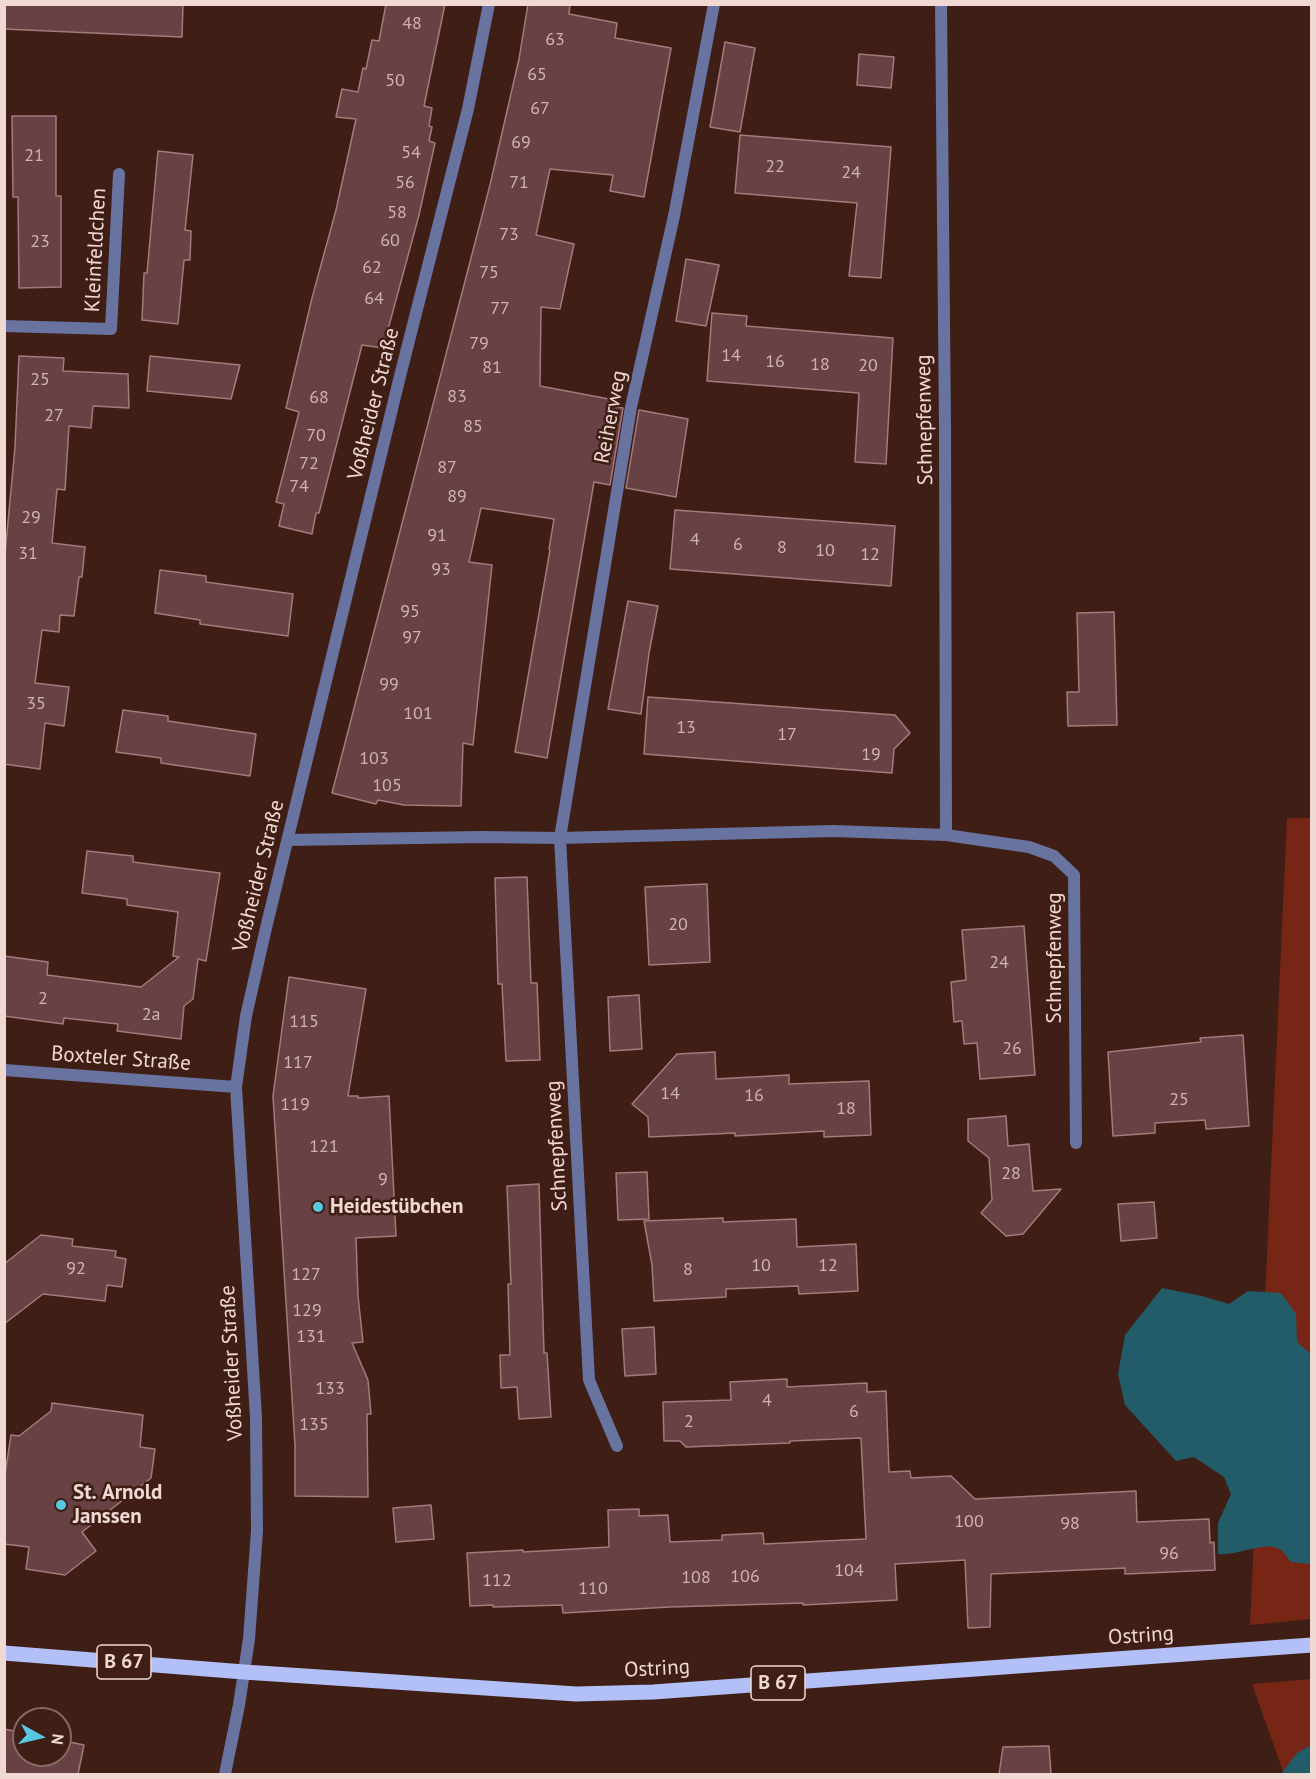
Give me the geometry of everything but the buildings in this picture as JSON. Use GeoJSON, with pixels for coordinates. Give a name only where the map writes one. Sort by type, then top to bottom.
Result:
{"type":"FeatureCollection","features":[{"type":"Feature","properties":{"kind":"main road","name":"Ostring"},"geometry":{"type":"LineString","coordinates":[[4,1653],[576,1694],[665,1691],[1311,1645]]}},
{"type":"Feature","properties":{"kind":"street","name":"Voßheider Straße"},"geometry":{"type":"LineString","coordinates":[[225,1774],[249,1639],[257,1531],[256,1418],[236,1087],[246,1016],[400,376],[468,109],[489,4]]}},
{"type":"Feature","properties":{"kind":"street","name":"Reiherweg"},"geometry":{"type":"LineString","coordinates":[[560,838],[632,407],[674,216],[714,4]]}},
{"type":"Feature","properties":{"kind":"street","name":"Schnepfenweg"},"geometry":{"type":"LineString","coordinates":[[941,4],[946,835]]}},
{"type":"Feature","properties":{"kind":"street","name":"Kleinfeldchen"},"geometry":{"type":"LineString","coordinates":[[4,326],[111,329],[119,174]]}},
{"type":"Feature","properties":{"kind":"street","name":"Schnepfenweg"},"geometry":{"type":"LineString","coordinates":[[288,840],[560,838],[833,831],[946,835],[1029,848],[1054,856],[1074,875],[1076,1143]]}},
{"type":"Feature","properties":{"kind":"street","name":"Schnepfenweg"},"geometry":{"type":"LineString","coordinates":[[560,838],[589,1380],[616,1446]]}},
{"type":"Feature","properties":{"kind":"street","name":"Boxteler Straße"},"geometry":{"type":"LineString","coordinates":[[4,1070],[236,1087]]}},
{"type":"Feature","properties":{"kind":"shaded area"},"geometry":{"type":"Polygon","coordinates":[[[1287,818],[1311,818],[1311,1619],[1250,1625],[1287,818]]]}},
{"type":"Feature","properties":{"kind":"shaded area"},"geometry":{"type":"Polygon","coordinates":[[[1311,1679],[1311,1774],[1284,1774],[1252,1684],[1311,1679]]]}},
{"type":"Feature","properties":{"kind":"water"},"geometry":{"type":"Polygon","coordinates":[[[1162,1288],[1229,1304],[1248,1291],[1281,1293],[1296,1314],[1297,1342],[1311,1354],[1311,1564],[1291,1562],[1281,1550],[1271,1547],[1218,1554],[1218,1523],[1231,1494],[1224,1477],[1194,1457],[1176,1461],[1125,1405],[1118,1374],[1125,1335],[1162,1288]]]}},
{"type":"Feature","properties":{"kind":"water"},"geometry":{"type":"Polygon","coordinates":[[[1311,1745],[1311,1774],[1281,1774],[1297,1753],[1311,1745]]]}},
{"type":"Feature","properties":{"kind":"place","name":"Heidestübchen"},"geometry":{"type":"Point","coordinates":[318,1207]}},
{"type":"Feature","properties":{"kind":"place","name":"St. Arnold Janssen"},"geometry":{"type":"Point","coordinates":[61,1505]}}]}
